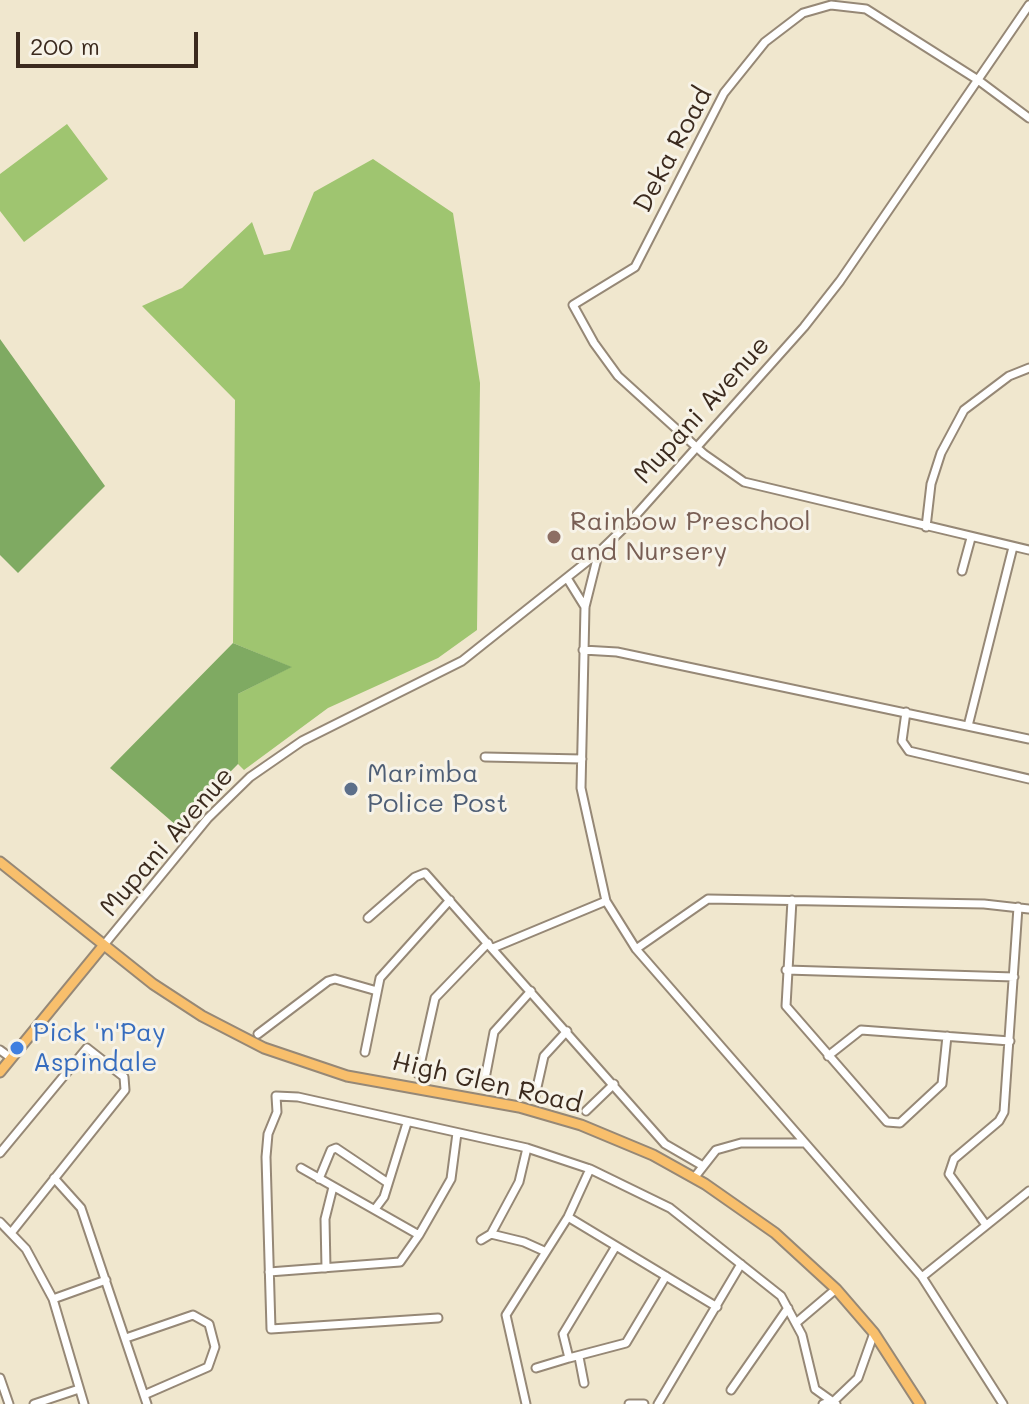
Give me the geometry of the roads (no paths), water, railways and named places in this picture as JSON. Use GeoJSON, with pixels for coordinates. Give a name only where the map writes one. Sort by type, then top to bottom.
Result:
{"type":"FeatureCollection","features":[{"type":"Feature","properties":{"kind":"main road","name":"High Glen Road"},"geometry":{"type":"LineString","coordinates":[[0,862],[103,946],[202,1016],[291,1059],[347,1076],[519,1107],[557,1118],[653,1155],[694,1178],[775,1233],[836,1289],[874,1333],[920,1404]]}},
{"type":"Feature","properties":{"kind":"main road"},"geometry":{"type":"LineString","coordinates":[[0,1072],[103,946]]}},
{"type":"Feature","properties":{"kind":"street","name":"Deka Road"},"geometry":{"type":"LineString","coordinates":[[697,447],[618,376],[573,305],[635,267],[701,135],[724,93],[746,64],[785,24],[803,13],[819,7],[848,5],[866,9],[978,80]]}},
{"type":"Feature","properties":{"kind":"street","name":"Mupani Avenue"},"geometry":{"type":"LineString","coordinates":[[103,946],[217,808],[250,777],[302,741],[462,661],[599,552],[697,447],[831,292],[1029,5]]}},
{"type":"Feature","properties":{"kind":"street"},"geometry":{"type":"LineString","coordinates":[[978,80],[1029,118]]}},
{"type":"Feature","properties":{"kind":"street"},"geometry":{"type":"LineString","coordinates":[[926,527],[931,484],[941,453],[964,410],[1009,376],[1029,368]]}},
{"type":"Feature","properties":{"kind":"street"},"geometry":{"type":"LineString","coordinates":[[697,447],[744,482],[1029,550]]}},
{"type":"Feature","properties":{"kind":"street"},"geometry":{"type":"LineString","coordinates":[[962,571],[971,538]]}},
{"type":"Feature","properties":{"kind":"street"},"geometry":{"type":"LineString","coordinates":[[968,726],[1013,547]]}},
{"type":"Feature","properties":{"kind":"street"},"geometry":{"type":"LineString","coordinates":[[599,552],[585,607],[581,793],[606,901],[636,949],[922,1277],[1003,1404]]}},
{"type":"Feature","properties":{"kind":"street"},"geometry":{"type":"LineString","coordinates":[[567,578],[585,607]]}},
{"type":"Feature","properties":{"kind":"street"},"geometry":{"type":"LineString","coordinates":[[583,650],[617,652],[1029,739]]}},
{"type":"Feature","properties":{"kind":"street"},"geometry":{"type":"LineString","coordinates":[[906,712],[902,741],[909,751],[1029,779]]}},
{"type":"Feature","properties":{"kind":"street"},"geometry":{"type":"LineString","coordinates":[[485,757],[582,759]]}},
{"type":"Feature","properties":{"kind":"street"},"geometry":{"type":"LineString","coordinates":[[368,918],[420,873],[425,873],[665,1144],[703,1166]]}},
{"type":"Feature","properties":{"kind":"street"},"geometry":{"type":"LineString","coordinates":[[365,1052],[380,978],[450,900]]}},
{"type":"Feature","properties":{"kind":"street"},"geometry":{"type":"LineString","coordinates":[[636,949],[703,900],[792,900],[1029,909]]}},
{"type":"Feature","properties":{"kind":"street"},"geometry":{"type":"LineString","coordinates":[[792,900],[786,1006],[884,1119],[895,1124],[942,1084],[947,1036]]}},
{"type":"Feature","properties":{"kind":"street"},"geometry":{"type":"LineString","coordinates":[[418,1074],[435,998],[490,946],[606,901]]}},
{"type":"Feature","properties":{"kind":"street"},"geometry":{"type":"LineString","coordinates":[[986,1225],[949,1174],[954,1159],[999,1121],[1004,1112],[1018,907]]}},
{"type":"Feature","properties":{"kind":"street"},"geometry":{"type":"LineString","coordinates":[[786,970],[1014,977]]}},
{"type":"Feature","properties":{"kind":"street"},"geometry":{"type":"LineString","coordinates":[[258,1034],[328,981],[335,979],[377,991]]}},
{"type":"Feature","properties":{"kind":"street"},"geometry":{"type":"LineString","coordinates":[[484,1084],[494,1032],[531,991]]}},
{"type":"Feature","properties":{"kind":"street"},"geometry":{"type":"LineString","coordinates":[[828,1056],[861,1030],[1010,1041]]}},
{"type":"Feature","properties":{"kind":"street"},"geometry":{"type":"LineString","coordinates":[[535,1096],[544,1056],[567,1031]]}},
{"type":"Feature","properties":{"kind":"street"},"geometry":{"type":"LineString","coordinates":[[0,1153],[87,1048],[124,1077],[127,1086],[11,1233]]}},
{"type":"Feature","properties":{"kind":"street"},"geometry":{"type":"LineString","coordinates":[[0,1050],[11,1058]]}},
{"type":"Feature","properties":{"kind":"street"},"geometry":{"type":"LineString","coordinates":[[586,1111],[614,1084]]}},
{"type":"Feature","properties":{"kind":"street"},"geometry":{"type":"LineString","coordinates":[[438,1318],[272,1330],[266,1157],[268,1134],[277,1112],[276,1096],[298,1097],[527,1148],[590,1169],[676,1211],[781,1296],[796,1323],[815,1389],[835,1402]]}},
{"type":"Feature","properties":{"kind":"street"},"geometry":{"type":"LineString","coordinates":[[375,1209],[388,1183],[407,1123]]}},
{"type":"Feature","properties":{"kind":"street"},"geometry":{"type":"LineString","coordinates":[[269,1272],[401,1262],[451,1179],[457,1133]]}},
{"type":"Feature","properties":{"kind":"street"},"geometry":{"type":"LineString","coordinates":[[694,1178],[716,1150],[741,1143],[804,1143]]}},
{"type":"Feature","properties":{"kind":"street"},"geometry":{"type":"LineString","coordinates":[[319,1179],[331,1150],[336,1148],[388,1183]]}},
{"type":"Feature","properties":{"kind":"street"},"geometry":{"type":"LineString","coordinates":[[481,1240],[491,1234],[519,1182],[527,1148]]}},
{"type":"Feature","properties":{"kind":"street"},"geometry":{"type":"LineString","coordinates":[[301,1168],[419,1235]]}},
{"type":"Feature","properties":{"kind":"street"},"geometry":{"type":"LineString","coordinates":[[526,1404],[506,1315],[568,1217],[590,1169]]}},
{"type":"Feature","properties":{"kind":"street"},"geometry":{"type":"LineString","coordinates":[[54,1178],[79,1204],[147,1404]]}},
{"type":"Feature","properties":{"kind":"street"},"geometry":{"type":"LineString","coordinates":[[326,1268],[325,1219],[333,1187]]}},
{"type":"Feature","properties":{"kind":"street"},"geometry":{"type":"LineString","coordinates":[[922,1277],[1029,1191]]}},
{"type":"Feature","properties":{"kind":"street"},"geometry":{"type":"LineString","coordinates":[[568,1217],[717,1307]]}},
{"type":"Feature","properties":{"kind":"street"},"geometry":{"type":"LineString","coordinates":[[0,1222],[26,1249],[53,1299],[84,1404]]}},
{"type":"Feature","properties":{"kind":"street"},"geometry":{"type":"LineString","coordinates":[[491,1234],[524,1242],[544,1251]]}},
{"type":"Feature","properties":{"kind":"street"},"geometry":{"type":"LineString","coordinates":[[569,1358],[563,1334],[616,1246]]}},
{"type":"Feature","properties":{"kind":"street"},"geometry":{"type":"LineString","coordinates":[[658,1404],[741,1264]]}},
{"type":"Feature","properties":{"kind":"street"},"geometry":{"type":"LineString","coordinates":[[536,1368],[626,1343],[666,1276]]}},
{"type":"Feature","properties":{"kind":"street"},"geometry":{"type":"LineString","coordinates":[[53,1299],[106,1280]]}},
{"type":"Feature","properties":{"kind":"street"},"geometry":{"type":"LineString","coordinates":[[796,1323],[836,1289]]}},
{"type":"Feature","properties":{"kind":"street"},"geometry":{"type":"LineString","coordinates":[[731,1390],[788,1308]]}},
{"type":"Feature","properties":{"kind":"street"},"geometry":{"type":"LineString","coordinates":[[126,1338],[193,1315],[209,1324],[215,1347],[208,1367],[144,1395]]}},
{"type":"Feature","properties":{"kind":"street"},"geometry":{"type":"LineString","coordinates":[[823,1404],[835,1402],[858,1378],[874,1333]]}},
{"type":"Feature","properties":{"kind":"street"},"geometry":{"type":"LineString","coordinates":[[579,1357],[584,1383]]}},
{"type":"Feature","properties":{"kind":"street"},"geometry":{"type":"LineString","coordinates":[[0,1378],[9,1404]]}},
{"type":"Feature","properties":{"kind":"street"},"geometry":{"type":"LineString","coordinates":[[34,1404],[79,1389]]}},
{"type":"Feature","properties":{"kind":"street"},"geometry":{"type":"LineString","coordinates":[[629,1404],[644,1404]]}},
{"type":"Feature","properties":{"kind":"place","name":"Rainbow Preschool and Nursery"},"geometry":{"type":"Point","coordinates":[554,537]}},
{"type":"Feature","properties":{"kind":"place","name":"Marimba Police Post"},"geometry":{"type":"Point","coordinates":[351,789]}},
{"type":"Feature","properties":{"kind":"place","name":"Pick 'n'Pay Aspindale"},"geometry":{"type":"Point","coordinates":[17,1048]}}]}
